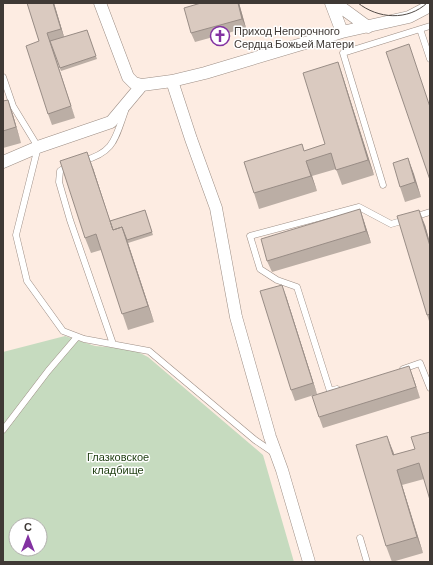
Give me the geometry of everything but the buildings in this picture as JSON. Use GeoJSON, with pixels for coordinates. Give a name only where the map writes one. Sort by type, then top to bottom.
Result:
{"type":"FeatureCollection","features":[{"type":"Feature","properties":{"kind":"street"},"geometry":{"type":"LineString","coordinates":[[100,3],[128,77],[134,83],[142,85],[172,81],[342,32],[408,17],[430,6]]}},
{"type":"Feature","properties":{"kind":"street"},"geometry":{"type":"LineString","coordinates":[[331,3],[342,32]]}},
{"type":"Feature","properties":{"kind":"street"},"geometry":{"type":"LineString","coordinates":[[335,3],[368,27]]}},
{"type":"Feature","properties":{"kind":"street"},"geometry":{"type":"LineString","coordinates":[[172,81],[216,208],[236,317],[270,437],[309,562]]}},
{"type":"Feature","properties":{"kind":"street"},"geometry":{"type":"LineString","coordinates":[[3,162],[38,147],[111,122],[127,105],[142,85]]}},
{"type":"Feature","properties":{"kind":"lane"},"geometry":{"type":"LineString","coordinates":[[383,185],[343,53],[430,26]]}},
{"type":"Feature","properties":{"kind":"lane"},"geometry":{"type":"LineString","coordinates":[[420,29],[430,59]]}},
{"type":"Feature","properties":{"kind":"lane"},"geometry":{"type":"LineString","coordinates":[[3,77],[11,106],[38,147],[16,235],[27,281],[63,331],[77,337],[149,351],[255,440],[276,455]]}},
{"type":"Feature","properties":{"kind":"lane"},"geometry":{"type":"LineString","coordinates":[[113,344],[70,220],[59,175],[60,171],[66,165],[98,157],[106,151],[116,138],[127,105]]}},
{"type":"Feature","properties":{"kind":"lane"},"geometry":{"type":"LineString","coordinates":[[345,387],[330,391],[297,287],[277,280],[260,269],[250,236],[359,206],[391,224],[430,212]]}},
{"type":"Feature","properties":{"kind":"lane"},"geometry":{"type":"LineString","coordinates":[[3,430],[48,370],[77,337]]}},
{"type":"Feature","properties":{"kind":"lane"},"geometry":{"type":"LineString","coordinates":[[398,370],[420,363],[430,388]]}},
{"type":"Feature","properties":{"kind":"lane"},"geometry":{"type":"LineString","coordinates":[[360,538],[367,562]]}},
{"type":"Feature","properties":{"kind":"green space","name":"Глазковское кладбище"},"geometry":{"type":"Polygon","coordinates":[[[65,336],[95,346],[132,349],[148,357],[263,455],[294,562],[3,562],[3,352],[65,336]]]}},
{"type":"Feature","properties":{"kind":"tram line"},"geometry":{"type":"LineString","coordinates":[[358,3],[375,12],[393,16],[411,13],[427,3]]}},
{"type":"Feature","properties":{"kind":"place","name":"Приход Непорочного Сердца Божьей Матери"},"geometry":{"type":"Point","coordinates":[220,36]}}]}
